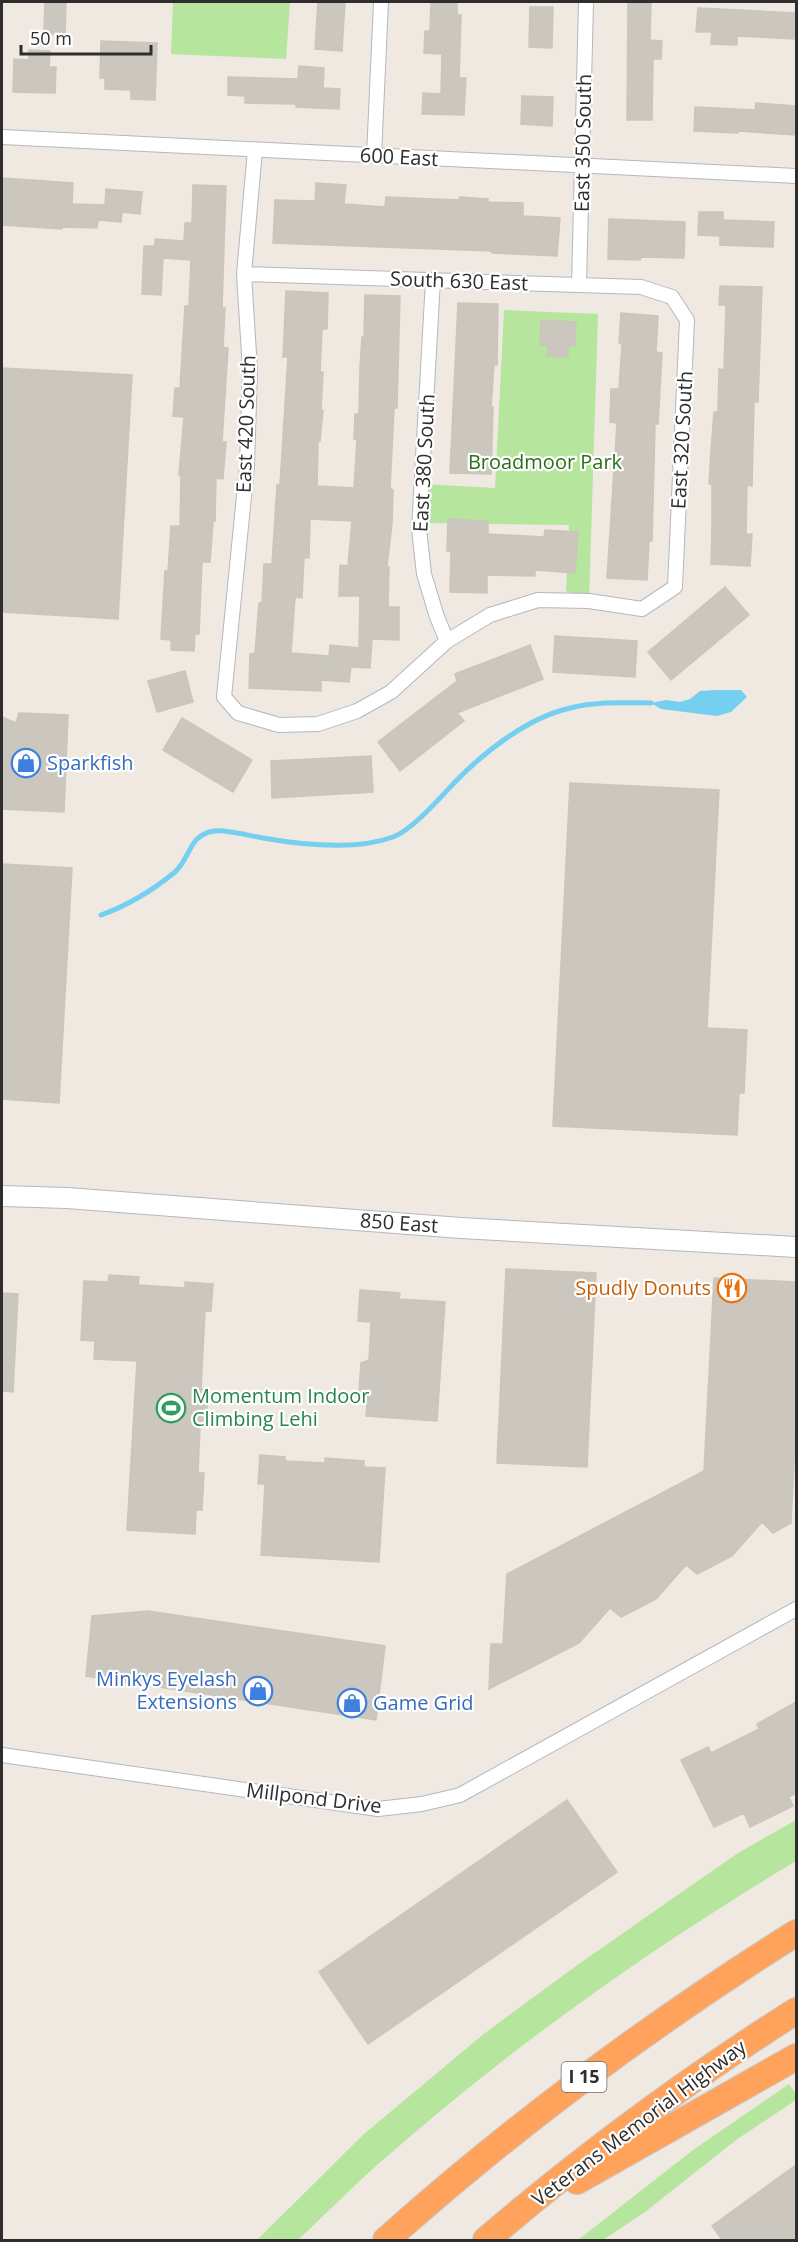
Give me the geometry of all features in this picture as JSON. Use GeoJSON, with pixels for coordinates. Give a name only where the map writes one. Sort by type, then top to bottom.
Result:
{"type":"FeatureCollection","features":[{"type":"Feature","properties":{"kind":"highway","name":"I 15"},"geometry":{"type":"LineString","coordinates":[[386,2241],[458,2177],[586,2075],[710,1988],[796,1933]]}},
{"type":"Feature","properties":{"kind":"highway","name":"Veterans Memorial Highway"},"geometry":{"type":"LineString","coordinates":[[486,2241],[642,2116],[796,2011]]}},
{"type":"Feature","properties":{"kind":"highway"},"geometry":{"type":"LineString","coordinates":[[511,2219],[796,2057]]}},
{"type":"Feature","properties":{"kind":"main road","name":"850 East"},"geometry":{"type":"LineString","coordinates":[[2,1196],[79,1199],[461,1228],[796,1247]]}},
{"type":"Feature","properties":{"kind":"street"},"geometry":{"type":"LineString","coordinates":[[374,156],[381,2]]}},
{"type":"Feature","properties":{"kind":"street","name":"East 350 South"},"geometry":{"type":"LineString","coordinates":[[579,285],[586,2]]}},
{"type":"Feature","properties":{"kind":"street","name":"600 East"},"geometry":{"type":"LineString","coordinates":[[2,137],[796,176]]}},
{"type":"Feature","properties":{"kind":"street","name":"East 420 South"},"geometry":{"type":"LineString","coordinates":[[255,150],[244,274],[250,370],[247,466],[224,697],[238,713],[279,725],[318,724],[357,711],[391,692],[447,641]]}},
{"type":"Feature","properties":{"kind":"street","name":"South 630 East"},"geometry":{"type":"LineString","coordinates":[[244,274],[641,287],[672,297]]}},
{"type":"Feature","properties":{"kind":"street","name":"East 380 South"},"geometry":{"type":"LineString","coordinates":[[433,280],[419,529],[424,574],[447,641]]}},
{"type":"Feature","properties":{"kind":"street","name":"East 320 South"},"geometry":{"type":"LineString","coordinates":[[447,641],[490,615],[538,600],[589,602],[642,609],[675,587],[687,320],[672,297]]}},
{"type":"Feature","properties":{"kind":"street","name":"Millpond Drive"},"geometry":{"type":"LineString","coordinates":[[2,1755],[378,1809],[422,1804],[460,1795],[796,1610]]}},
{"type":"Feature","properties":{"kind":"green space"},"geometry":{"type":"Polygon","coordinates":[[[173,2],[290,2],[286,59],[171,54],[173,2]]]}},
{"type":"Feature","properties":{"kind":"green space","name":"Broadmoor Park"},"geometry":{"type":"Polygon","coordinates":[[[504,310],[598,314],[589,601],[566,591],[569,525],[429,523],[422,484],[495,488],[504,310]]]}},
{"type":"Feature","properties":{"kind":"green space"},"geometry":{"type":"Polygon","coordinates":[[[796,1820],[796,1861],[635,1964],[532,2038],[384,2159],[298,2240],[257,2240],[364,2134],[485,2033],[576,1966],[738,1853],[796,1820]]]}},
{"type":"Feature","properties":{"kind":"green space"},"geometry":{"type":"Polygon","coordinates":[[[789,2084],[796,2094],[796,2100],[736,2140],[645,2212],[603,2240],[578,2240],[693,2150],[789,2084]]]}},
{"type":"Feature","properties":{"kind":"water"},"geometry":{"type":"Polygon","coordinates":[[[741,690],[747,697],[731,712],[717,716],[661,709],[651,703],[666,700],[680,702],[690,699],[700,691],[741,690]]]}},
{"type":"Feature","properties":{"kind":"building"},"geometry":{"type":"Polygon","coordinates":[[[45,2],[66,2],[65,34],[44,34],[45,2]]]}},
{"type":"Feature","properties":{"kind":"building"},"geometry":{"type":"Polygon","coordinates":[[[318,2],[345,2],[342,51],[315,49],[318,2]]]}},
{"type":"Feature","properties":{"kind":"building"},"geometry":{"type":"Polygon","coordinates":[[[431,2],[457,2],[457,15],[461,15],[459,78],[466,78],[464,115],[422,114],[423,93],[441,94],[442,54],[424,53],[425,31],[430,31],[431,2]]]}},
{"type":"Feature","properties":{"kind":"building"},"geometry":{"type":"Polygon","coordinates":[[[628,2],[651,2],[650,40],[662,41],[661,59],[653,59],[652,120],[627,120],[628,2]]]}},
{"type":"Feature","properties":{"kind":"building"},"geometry":{"type":"Polygon","coordinates":[[[530,7],[553,7],[552,48],[529,47],[530,7]]]}},
{"type":"Feature","properties":{"kind":"building"},"geometry":{"type":"Polygon","coordinates":[[[698,8],[796,13],[796,39],[737,36],[737,45],[711,44],[712,32],[696,32],[698,8]]]}},
{"type":"Feature","properties":{"kind":"building"},"geometry":{"type":"Polygon","coordinates":[[[101,41],[157,43],[155,100],[131,99],[131,90],[105,89],[105,78],[100,78],[101,41]]]}},
{"type":"Feature","properties":{"kind":"building"},"geometry":{"type":"Polygon","coordinates":[[[29,50],[50,51],[49,67],[56,67],[55,93],[13,92],[14,59],[29,60],[29,50]]]}},
{"type":"Feature","properties":{"kind":"building"},"geometry":{"type":"Polygon","coordinates":[[[299,66],[324,68],[323,88],[340,89],[339,109],[296,107],[296,104],[245,103],[245,96],[228,95],[228,77],[298,79],[299,66]]]}},
{"type":"Feature","properties":{"kind":"building"},"geometry":{"type":"Polygon","coordinates":[[[522,96],[553,97],[552,126],[521,124],[522,96]]]}},
{"type":"Feature","properties":{"kind":"building"},"geometry":{"type":"Polygon","coordinates":[[[756,103],[796,106],[796,135],[694,131],[695,107],[755,110],[756,103]]]}},
{"type":"Feature","properties":{"kind":"building"},"geometry":{"type":"Polygon","coordinates":[[[2,178],[73,183],[72,204],[105,205],[106,189],[142,192],[140,214],[122,212],[121,222],[98,220],[97,228],[62,227],[62,229],[2,225],[2,178]]]}},
{"type":"Feature","properties":{"kind":"building"},"geometry":{"type":"Polygon","coordinates":[[[316,183],[346,185],[344,204],[385,207],[386,197],[459,200],[460,197],[488,199],[488,202],[523,203],[523,216],[560,218],[557,256],[492,253],[492,251],[273,243],[275,200],[315,201],[316,183]]]}},
{"type":"Feature","properties":{"kind":"building"},"geometry":{"type":"Polygon","coordinates":[[[193,185],[226,186],[222,308],[225,308],[223,347],[228,348],[222,442],[226,442],[223,479],[216,478],[215,521],[213,521],[210,562],[202,562],[199,634],[195,634],[194,651],[171,650],[171,640],[161,639],[165,571],[168,571],[171,526],[180,526],[181,475],[179,475],[184,417],[173,416],[175,388],[180,388],[185,306],[189,306],[191,260],[163,258],[161,295],[142,294],[144,246],[155,246],[155,239],[184,241],[185,223],[192,223],[193,185]]]}},
{"type":"Feature","properties":{"kind":"building"},"geometry":{"type":"Polygon","coordinates":[[[699,212],[723,212],[723,220],[774,222],[773,247],[720,245],[720,236],[698,235],[699,212]]]}},
{"type":"Feature","properties":{"kind":"building"},"geometry":{"type":"Polygon","coordinates":[[[609,219],[685,222],[684,258],[608,259],[609,219]]]}},
{"type":"Feature","properties":{"kind":"building"},"geometry":{"type":"Polygon","coordinates":[[[720,286],[762,287],[758,402],[754,402],[752,486],[747,485],[746,534],[752,534],[750,566],[711,564],[712,484],[709,484],[711,451],[714,412],[718,412],[719,369],[724,370],[726,305],[719,305],[720,286]]]}},
{"type":"Feature","properties":{"kind":"building"},"geometry":{"type":"Polygon","coordinates":[[[286,291],[328,293],[327,329],[322,329],[320,372],[323,372],[321,410],[323,410],[320,441],[318,441],[317,486],[354,488],[357,439],[354,439],[355,414],[359,414],[365,295],[400,296],[397,408],[394,408],[390,489],[393,490],[392,523],[387,567],[389,567],[388,607],[399,607],[399,640],[372,639],[370,668],[351,667],[349,682],[321,680],[321,691],[249,688],[250,654],[255,653],[259,603],[262,603],[264,564],[272,564],[277,485],[280,485],[288,357],[283,357],[286,291]],[[310,519],[309,558],[304,558],[302,598],[295,597],[291,653],[329,656],[330,645],[359,648],[360,596],[339,596],[340,565],[348,566],[352,521],[310,519]]]}},
{"type":"Feature","properties":{"kind":"building"},"geometry":{"type":"Polygon","coordinates":[[[458,303],[498,304],[497,365],[494,365],[491,407],[493,407],[491,474],[450,473],[458,303]]]}},
{"type":"Feature","properties":{"kind":"building"},"geometry":{"type":"Polygon","coordinates":[[[621,313],[658,316],[656,352],[662,353],[658,424],[655,424],[652,541],[649,541],[647,580],[607,578],[617,423],[610,422],[611,389],[619,389],[621,313]]]}},
{"type":"Feature","properties":{"kind":"building"},"geometry":{"type":"Polygon","coordinates":[[[541,320],[576,322],[575,346],[568,345],[568,357],[547,356],[548,345],[540,345],[541,320]]]}},
{"type":"Feature","properties":{"kind":"building"},"geometry":{"type":"Polygon","coordinates":[[[2,368],[132,375],[118,619],[2,612],[2,368]]]}},
{"type":"Feature","properties":{"kind":"building"},"geometry":{"type":"Polygon","coordinates":[[[448,519],[488,521],[488,534],[544,537],[545,530],[578,532],[575,573],[535,570],[535,576],[487,575],[487,593],[450,592],[451,551],[447,551],[448,519]]]}},
{"type":"Feature","properties":{"kind":"building"},"geometry":{"type":"Polygon","coordinates":[[[725,587],[749,615],[671,680],[648,652],[725,587]]]}},
{"type":"Feature","properties":{"kind":"building"},"geometry":{"type":"Polygon","coordinates":[[[555,636],[637,641],[635,677],[553,672],[555,636]]]}},
{"type":"Feature","properties":{"kind":"building"},"geometry":{"type":"Polygon","coordinates":[[[530,645],[543,679],[457,713],[464,721],[400,771],[378,742],[457,681],[455,674],[530,645]]]}},
{"type":"Feature","properties":{"kind":"building"},"geometry":{"type":"Polygon","coordinates":[[[185,671],[193,702],[157,712],[148,681],[185,671]]]}},
{"type":"Feature","properties":{"kind":"building"},"geometry":{"type":"Polygon","coordinates":[[[19,713],[68,715],[64,812],[2,809],[2,717],[16,723],[19,713]]]}},
{"type":"Feature","properties":{"kind":"building"},"geometry":{"type":"Polygon","coordinates":[[[182,718],[252,760],[233,792],[163,750],[182,718]]]}},
{"type":"Feature","properties":{"kind":"building"},"geometry":{"type":"Polygon","coordinates":[[[371,756],[373,792],[272,798],[271,761],[371,756]]]}},
{"type":"Feature","properties":{"kind":"building"},"geometry":{"type":"Polygon","coordinates":[[[570,783],[719,790],[707,1028],[747,1030],[744,1093],[739,1093],[737,1135],[553,1126],[570,783]]]}},
{"type":"Feature","properties":{"kind":"building"},"geometry":{"type":"Polygon","coordinates":[[[2,864],[72,868],[59,1103],[2,1099],[2,864]]]}},
{"type":"Feature","properties":{"kind":"building"},"geometry":{"type":"Polygon","coordinates":[[[506,1269],[596,1273],[587,1467],[497,1463],[506,1269]]]}},
{"type":"Feature","properties":{"kind":"building","name":"Momentum Indoor Climbing Lehi"},"geometry":{"type":"Polygon","coordinates":[[[109,1275],[139,1277],[138,1285],[185,1288],[185,1282],[213,1284],[211,1311],[205,1311],[201,1389],[208,1390],[206,1427],[200,1427],[198,1473],[204,1473],[202,1510],[196,1510],[195,1534],[127,1530],[137,1361],[94,1359],[95,1341],[81,1340],[84,1281],[108,1282],[109,1275]]]}},
{"type":"Feature","properties":{"kind":"building"},"geometry":{"type":"Polygon","coordinates":[[[714,1278],[796,1282],[796,1423],[791,1523],[773,1533],[762,1522],[732,1556],[697,1574],[686,1565],[656,1599],[621,1617],[610,1608],[579,1643],[489,1689],[491,1644],[503,1644],[507,1574],[704,1471],[714,1278]]]}},
{"type":"Feature","properties":{"kind":"building"},"geometry":{"type":"Polygon","coordinates":[[[360,1290],[400,1293],[399,1299],[445,1302],[437,1421],[366,1416],[368,1392],[359,1392],[361,1363],[369,1360],[371,1322],[358,1321],[360,1290]]]}},
{"type":"Feature","properties":{"kind":"building"},"geometry":{"type":"Polygon","coordinates":[[[2,1293],[18,1294],[13,1392],[2,1391],[2,1293]]]}},
{"type":"Feature","properties":{"kind":"building"},"geometry":{"type":"Polygon","coordinates":[[[260,1455],[285,1457],[285,1461],[325,1463],[325,1458],[364,1461],[364,1467],[385,1468],[379,1562],[261,1555],[265,1484],[258,1484],[260,1455]]]}},
{"type":"Feature","properties":{"kind":"building"},"geometry":{"type":"Polygon","coordinates":[[[148,1611],[385,1646],[376,1720],[86,1676],[92,1616],[148,1611]]]}},
{"type":"Feature","properties":{"kind":"building"},"geometry":{"type":"Polygon","coordinates":[[[796,1702],[796,1793],[789,1797],[793,1806],[750,1827],[744,1813],[714,1827],[681,1760],[708,1747],[711,1753],[759,1729],[757,1724],[796,1702]]]}},
{"type":"Feature","properties":{"kind":"building"},"geometry":{"type":"Polygon","coordinates":[[[567,1800],[617,1872],[368,2044],[319,1972],[567,1800]]]}},
{"type":"Feature","properties":{"kind":"building"},"geometry":{"type":"Polygon","coordinates":[[[796,2165],[796,2241],[723,2241],[712,2226],[796,2165]]]}},
{"type":"Feature","properties":{"kind":"waterway"},"geometry":{"type":"LineString","coordinates":[[101,915],[131,902],[167,879],[180,866],[194,842],[206,833],[225,831],[279,841],[329,845],[362,844],[393,837],[425,813],[493,748],[522,728],[554,713],[590,704],[651,703]]}},
{"type":"Feature","properties":{"kind":"place","name":"Sparkfish"},"geometry":{"type":"Point","coordinates":[26,763]}},
{"type":"Feature","properties":{"kind":"place","name":"Spudly Donuts"},"geometry":{"type":"Point","coordinates":[732,1288]}},
{"type":"Feature","properties":{"kind":"place","name":"Momentum Indoor Climbing Lehi"},"geometry":{"type":"Point","coordinates":[171,1408]}},
{"type":"Feature","properties":{"kind":"place","name":"Minkys Eyelash Extensions"},"geometry":{"type":"Point","coordinates":[258,1691]}},
{"type":"Feature","properties":{"kind":"place","name":"Game Grid"},"geometry":{"type":"Point","coordinates":[352,1703]}}]}
